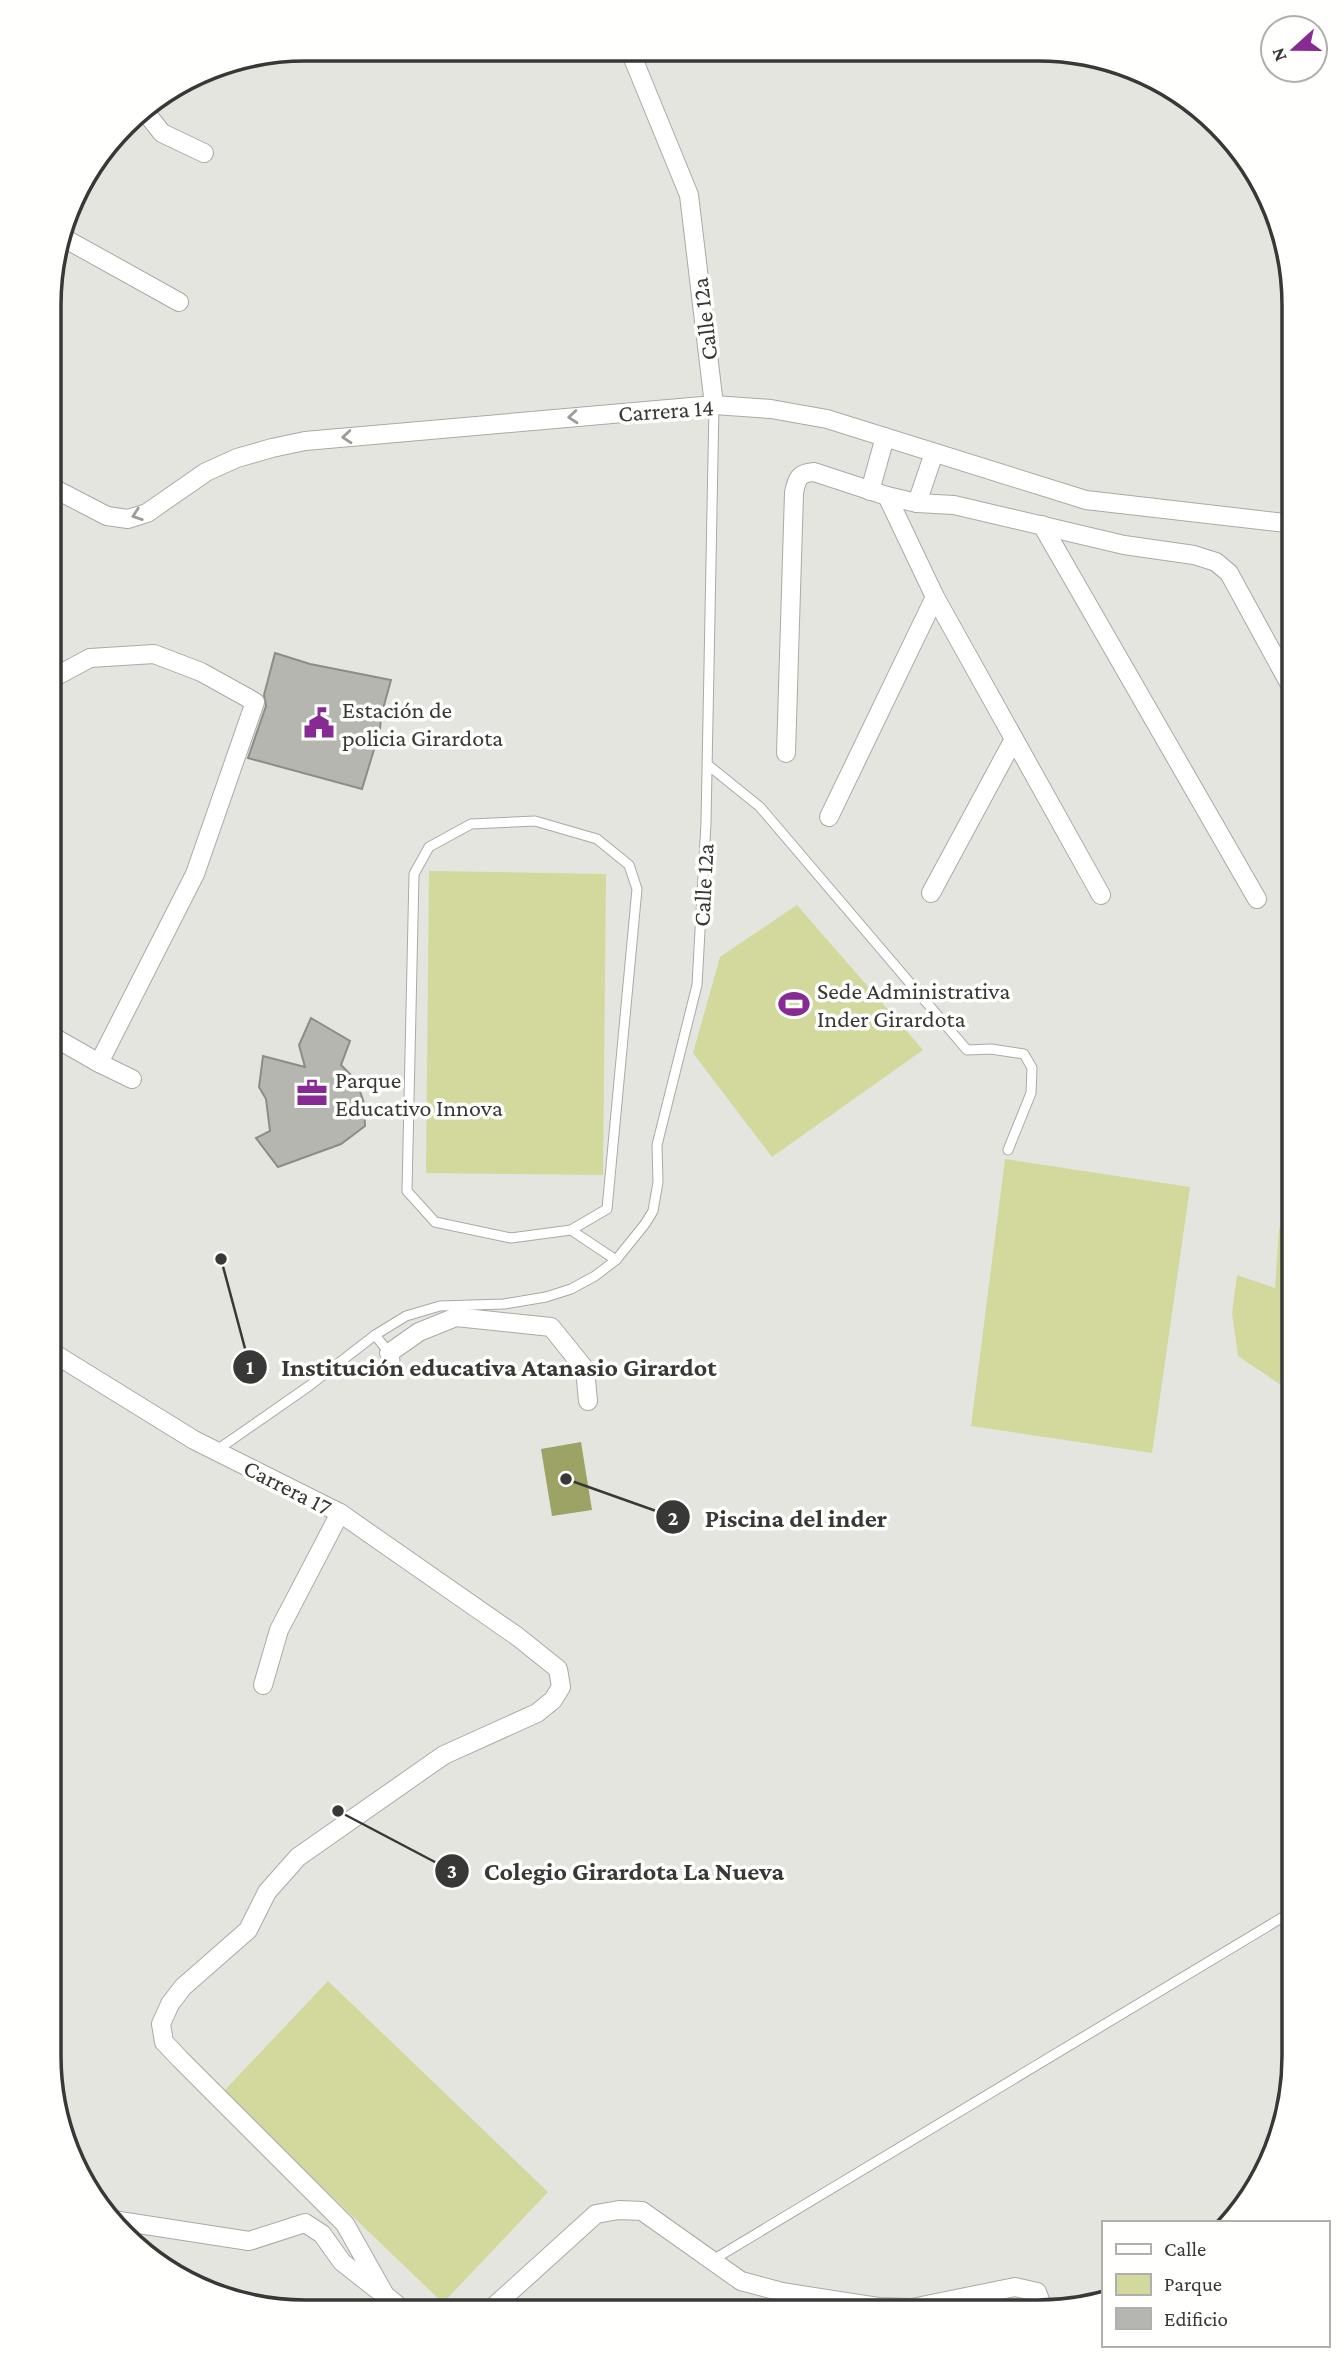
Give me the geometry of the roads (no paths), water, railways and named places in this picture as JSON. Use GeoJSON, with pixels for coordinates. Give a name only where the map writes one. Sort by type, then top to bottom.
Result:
{"type":"FeatureCollection","features":[{"type":"Feature","properties":{"kind":"street","name":"Calle 12a"},"geometry":{"type":"LineString","coordinates":[[634,61],[689,195],[714,405]]}},
{"type":"Feature","properties":{"kind":"street"},"geometry":{"type":"LineString","coordinates":[[150,118],[162,133],[204,153]]}},
{"type":"Feature","properties":{"kind":"street"},"geometry":{"type":"LineString","coordinates":[[70,242],[179,302]]}},
{"type":"Feature","properties":{"kind":"street","name":"Carrera 14"},"geometry":{"type":"LineString","coordinates":[[61,492],[107,516],[128,519],[147,513],[206,472],[237,458],[294,443],[714,405],[771,409],[827,419],[1086,500],[1282,523]]}},
{"type":"Feature","properties":{"kind":"street"},"geometry":{"type":"LineString","coordinates":[[885,437],[879,494],[1101,895]]}},
{"type":"Feature","properties":{"kind":"street"},"geometry":{"type":"LineString","coordinates":[[917,503],[934,453]]}},
{"type":"Feature","properties":{"kind":"street"},"geometry":{"type":"LineString","coordinates":[[786,753],[794,493],[797,478],[803,473],[814,472],[879,494],[917,503],[954,505],[1124,545],[1194,555],[1216,562],[1229,573],[1282,670]]}},
{"type":"Feature","properties":{"kind":"street"},"geometry":{"type":"LineString","coordinates":[[1042,525],[1257,899]]}},
{"type":"Feature","properties":{"kind":"street"},"geometry":{"type":"LineString","coordinates":[[829,817],[935,597]]}},
{"type":"Feature","properties":{"kind":"street"},"geometry":{"type":"LineString","coordinates":[[61,674],[90,658],[154,654],[201,672],[255,702],[195,874],[99,1063]]}},
{"type":"Feature","properties":{"kind":"street"},"geometry":{"type":"LineString","coordinates":[[931,893],[1014,739]]}},
{"type":"Feature","properties":{"kind":"street"},"geometry":{"type":"LineString","coordinates":[[61,1041],[132,1079]]}},
{"type":"Feature","properties":{"kind":"street"},"geometry":{"type":"LineString","coordinates":[[392,1357],[419,1332],[456,1317],[551,1327],[585,1368],[588,1401]]}},
{"type":"Feature","properties":{"kind":"street","name":"Carrera 17"},"geometry":{"type":"LineString","coordinates":[[61,1358],[194,1440],[340,1513],[518,1637],[558,1669],[561,1686],[553,1700],[537,1713],[444,1755],[298,1857],[267,1892],[248,1930],[183,1987],[170,2004],[161,2024],[164,2042],[345,2224],[385,2295]]}},
{"type":"Feature","properties":{"kind":"street"},"geometry":{"type":"LineString","coordinates":[[263,1685],[279,1630],[340,1513]]}},
{"type":"Feature","properties":{"kind":"street"},"geometry":{"type":"LineString","coordinates":[[502,2300],[596,2214],[619,2210],[642,2211],[741,2281],[827,2300]]}},
{"type":"Feature","properties":{"kind":"street"},"geometry":{"type":"LineString","coordinates":[[127,2222],[250,2241],[305,2223],[322,2234],[342,2262],[391,2300]]}},
{"type":"Feature","properties":{"kind":"street"},"geometry":{"type":"LineString","coordinates":[[952,2300],[1016,2287],[1037,2292],[1040,2300]]}},
{"type":"Feature","properties":{"kind":"lane","name":"Calle 12a"},"geometry":{"type":"LineString","coordinates":[[216,1450],[309,1386],[375,1335],[407,1316],[440,1306],[505,1304],[547,1297],[571,1289],[595,1276],[616,1259],[653,1211],[658,1182],[657,1145],[697,985],[708,765],[714,405]]}},
{"type":"Feature","properties":{"kind":"lane"},"geometry":{"type":"LineString","coordinates":[[708,765],[760,807],[967,1050],[991,1049],[1024,1054],[1032,1068],[1031,1093],[1008,1150]]}},
{"type":"Feature","properties":{"kind":"lane"},"geometry":{"type":"LineString","coordinates":[[571,1230],[607,1209],[637,889],[629,865],[597,839],[536,821],[471,824],[429,847],[414,874],[407,1191],[435,1222],[512,1238],[571,1230],[616,1259]]}},
{"type":"Feature","properties":{"kind":"lane"},"geometry":{"type":"LineString","coordinates":[[375,1335],[392,1357]]}},
{"type":"Feature","properties":{"kind":"lane"},"geometry":{"type":"LineString","coordinates":[[711,2261],[1281,1918]]}},
{"type":"Feature","properties":{"kind":"place","name":"Estación de policia Girardota"},"geometry":{"type":"Point","coordinates":[319,723]}},
{"type":"Feature","properties":{"kind":"place","name":"Sede Administrativa Inder Girardota"},"geometry":{"type":"Point","coordinates":[794,1004]}},
{"type":"Feature","properties":{"kind":"place","name":"Parque Educativo Innova"},"geometry":{"type":"Point","coordinates":[312,1093]}},
{"type":"Feature","properties":{"kind":"place","name":"Institución educativa Atanasio Girardot"},"geometry":{"type":"Point","coordinates":[221,1259]}},
{"type":"Feature","properties":{"kind":"place","name":"Piscina del inder"},"geometry":{"type":"Point","coordinates":[566,1479]}},
{"type":"Feature","properties":{"kind":"place","name":"Colegio Girardota La Nueva"},"geometry":{"type":"Point","coordinates":[338,1811]}}]}
